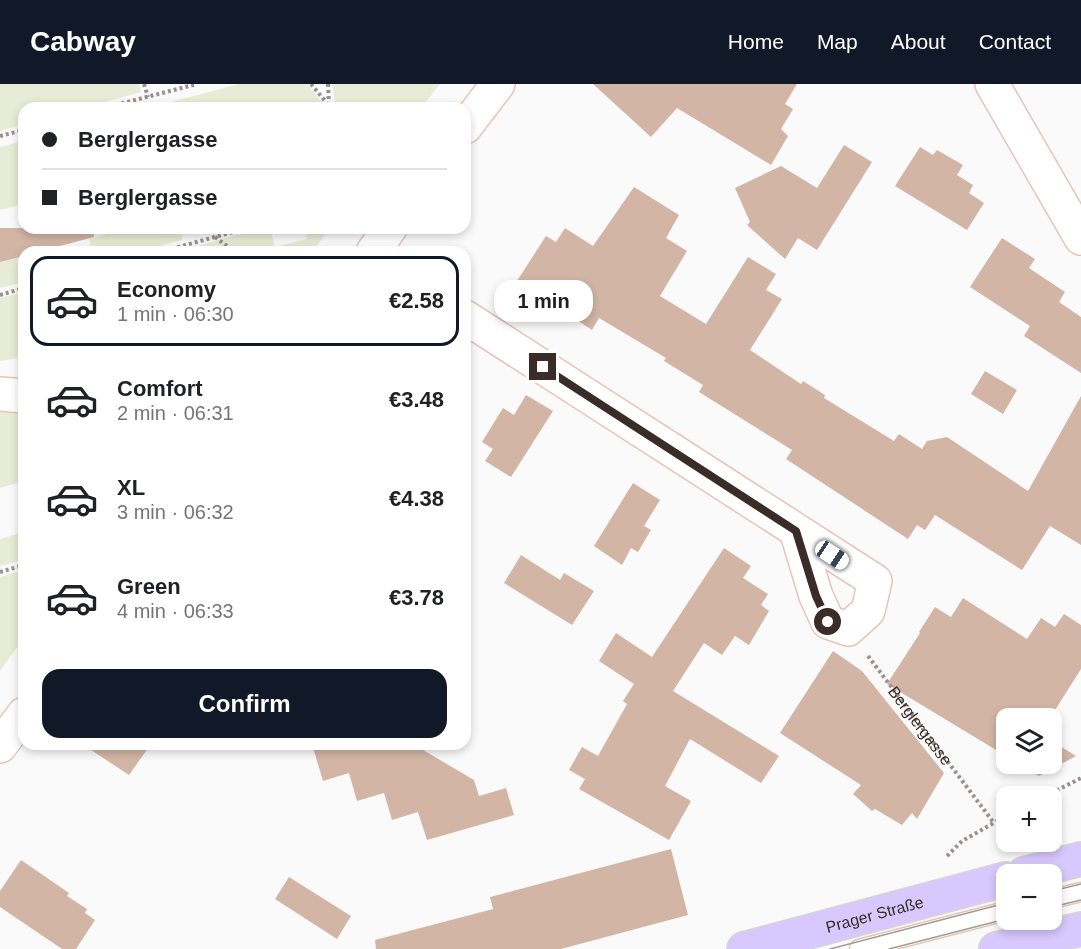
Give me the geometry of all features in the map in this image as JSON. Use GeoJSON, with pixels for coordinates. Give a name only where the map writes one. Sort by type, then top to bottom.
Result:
{"type":"FeatureCollection","features":[{"type":"Feature","properties":{"kind":"main road"},"geometry":{"type":"LineString","coordinates":[[1062,864],[1081,859]]}},
{"type":"Feature","properties":{"kind":"main road","name":"Prager Straße"},"geometry":{"type":"LineString","coordinates":[[744,949],[996,882]]}},
{"type":"Feature","properties":{"kind":"main road"},"geometry":{"type":"LineString","coordinates":[[996,949],[1081,929]]}},
{"type":"Feature","properties":{"kind":"street"},"geometry":{"type":"LineString","coordinates":[[471,119],[498,84]]}},
{"type":"Feature","properties":{"kind":"street"},"geometry":{"type":"LineString","coordinates":[[992,84],[1081,238]]}},
{"type":"Feature","properties":{"kind":"street"},"geometry":{"type":"LineString","coordinates":[[471,320],[875,581],[868,610],[848,629],[828,622],[816,596],[796,531]]}},
{"type":"Feature","properties":{"kind":"street"},"geometry":{"type":"LineString","coordinates":[[0,394],[18,396]]}},
{"type":"Feature","properties":{"kind":"street"},"geometry":{"type":"LineString","coordinates":[[0,746],[18,722]]}},
{"type":"Feature","properties":{"kind":"lane"},"geometry":{"type":"LineString","coordinates":[[1062,897],[1081,892]]}},
{"type":"Feature","properties":{"kind":"lane"},"geometry":{"type":"LineString","coordinates":[[859,949],[996,914]]}},
{"type":"Feature","properties":{"kind":"path"},"geometry":{"type":"LineString","coordinates":[[144,84],[148,97]]}},
{"type":"Feature","properties":{"kind":"path"},"geometry":{"type":"LineString","coordinates":[[128,102],[197,84]]}},
{"type":"Feature","properties":{"kind":"path"},"geometry":{"type":"LineString","coordinates":[[311,84],[326,102]]}},
{"type":"Feature","properties":{"kind":"path"},"geometry":{"type":"LineString","coordinates":[[328,84],[330,102]]}},
{"type":"Feature","properties":{"kind":"path"},"geometry":{"type":"LineString","coordinates":[[0,136],[18,132]]}},
{"type":"Feature","properties":{"kind":"path"},"geometry":{"type":"LineString","coordinates":[[182,246],[226,234]]}},
{"type":"Feature","properties":{"kind":"path"},"geometry":{"type":"LineString","coordinates":[[215,237],[227,246]]}},
{"type":"Feature","properties":{"kind":"path"},"geometry":{"type":"LineString","coordinates":[[0,294],[18,290]]}},
{"type":"Feature","properties":{"kind":"path"},"geometry":{"type":"LineString","coordinates":[[0,572],[18,567]]}},
{"type":"Feature","properties":{"kind":"path","name":"Berglergasse"},"geometry":{"type":"LineString","coordinates":[[848,629],[994,823]]}},
{"type":"Feature","properties":{"kind":"path"},"geometry":{"type":"LineString","coordinates":[[1062,788],[1081,778]]}},
{"type":"Feature","properties":{"kind":"path"},"geometry":{"type":"LineString","coordinates":[[948,856],[962,841],[994,823]]}},
{"type":"Feature","properties":{"kind":"green space"},"geometry":{"type":"Polygon","coordinates":[[[0,84],[139,84],[141,92],[105,102],[18,102],[18,126],[0,131],[0,84]]]}},
{"type":"Feature","properties":{"kind":"green space"},"geometry":{"type":"Polygon","coordinates":[[[239,84],[307,84],[322,102],[171,102],[239,84]]]}},
{"type":"Feature","properties":{"kind":"green space"},"geometry":{"type":"Polygon","coordinates":[[[332,84],[440,84],[426,102],[335,102],[332,84]]]}},
{"type":"Feature","properties":{"kind":"green space"},"geometry":{"type":"Polygon","coordinates":[[[18,142],[18,206],[0,210],[0,147],[18,142]]]}},
{"type":"Feature","properties":{"kind":"green space"},"geometry":{"type":"Polygon","coordinates":[[[107,234],[182,234],[182,240],[159,246],[91,246],[89,239],[107,234]]]}},
{"type":"Feature","properties":{"kind":"green space"},"geometry":{"type":"Polygon","coordinates":[[[241,234],[272,234],[275,246],[197,246],[241,234]]]}},
{"type":"Feature","properties":{"kind":"green space"},"geometry":{"type":"Polygon","coordinates":[[[306,234],[326,234],[316,246],[279,246],[307,239],[306,234]]]}},
{"type":"Feature","properties":{"kind":"green space"},"geometry":{"type":"Polygon","coordinates":[[[18,258],[18,284],[0,288],[0,262],[18,258]]]}},
{"type":"Feature","properties":{"kind":"green space"},"geometry":{"type":"Polygon","coordinates":[[[18,294],[18,358],[0,361],[0,298],[18,294]]]}},
{"type":"Feature","properties":{"kind":"green space"},"geometry":{"type":"Polygon","coordinates":[[[0,410],[18,412],[18,483],[0,488],[0,410]]]}},
{"type":"Feature","properties":{"kind":"green space"},"geometry":{"type":"Polygon","coordinates":[[[18,534],[18,562],[0,566],[0,539],[18,534]]]}},
{"type":"Feature","properties":{"kind":"green space"},"geometry":{"type":"Polygon","coordinates":[[[18,572],[18,646],[0,671],[0,577],[18,572]]]}},
{"type":"Feature","properties":{"kind":"building"},"geometry":{"type":"Polygon","coordinates":[[[593,84],[797,84],[785,104],[793,109],[781,129],[788,136],[771,165],[677,108],[651,137],[593,84]]]}},
{"type":"Feature","properties":{"kind":"building"},"geometry":{"type":"Polygon","coordinates":[[[844,145],[872,162],[817,250],[798,238],[785,259],[747,225],[750,222],[735,188],[781,166],[817,188],[844,145]]]}},
{"type":"Feature","properties":{"kind":"building"},"geometry":{"type":"Polygon","coordinates":[[[920,147],[933,155],[937,150],[963,165],[957,175],[973,185],[969,193],[984,203],[967,230],[895,186],[920,147]]]}},
{"type":"Feature","properties":{"kind":"building"},"geometry":{"type":"Polygon","coordinates":[[[634,187],[679,215],[666,238],[687,251],[660,296],[706,324],[748,257],[776,274],[766,290],[782,299],[750,350],[801,384],[803,381],[825,395],[824,398],[894,441],[899,434],[922,449],[927,441],[947,437],[1028,491],[1081,396],[1081,545],[1050,526],[1022,570],[935,515],[925,530],[917,525],[908,539],[786,459],[792,450],[699,392],[703,385],[664,361],[666,358],[599,318],[592,330],[517,281],[546,236],[556,242],[565,228],[593,246],[634,187]]]}},
{"type":"Feature","properties":{"kind":"building"},"geometry":{"type":"Polygon","coordinates":[[[0,228],[18,228],[18,234],[94,234],[94,237],[60,246],[18,246],[18,258],[0,262],[0,228]]]}},
{"type":"Feature","properties":{"kind":"building"},"geometry":{"type":"Polygon","coordinates":[[[1002,238],[1035,259],[1029,268],[1065,292],[1059,302],[1081,317],[1081,373],[1024,336],[1030,326],[970,287],[1002,238]]]}},
{"type":"Feature","properties":{"kind":"building"},"geometry":{"type":"Polygon","coordinates":[[[985,371],[1017,390],[1003,414],[971,394],[985,371]]]}},
{"type":"Feature","properties":{"kind":"building"},"geometry":{"type":"Polygon","coordinates":[[[526,395],[553,411],[511,477],[485,461],[493,449],[482,442],[503,408],[514,415],[526,395]]]}},
{"type":"Feature","properties":{"kind":"building"},"geometry":{"type":"Polygon","coordinates":[[[633,483],[660,500],[644,526],[651,530],[638,552],[631,548],[622,565],[594,546],[633,483]]]}},
{"type":"Feature","properties":{"kind":"building"},"geometry":{"type":"Polygon","coordinates":[[[724,548],[751,566],[743,578],[768,594],[761,605],[769,611],[749,645],[735,636],[722,655],[704,643],[673,691],[779,756],[761,783],[690,739],[665,786],[691,801],[669,840],[579,789],[585,779],[569,770],[582,747],[598,756],[627,704],[623,701],[634,684],[599,661],[616,633],[652,657],[724,548]]]}},
{"type":"Feature","properties":{"kind":"building"},"geometry":{"type":"Polygon","coordinates":[[[521,555],[560,580],[564,573],[594,591],[572,625],[504,583],[521,555]]]}},
{"type":"Feature","properties":{"kind":"building"},"geometry":{"type":"Polygon","coordinates":[[[963,598],[1027,639],[1041,618],[1055,627],[1064,614],[1081,625],[1081,669],[1056,708],[996,708],[996,750],[887,684],[935,607],[951,617],[963,598]]]}},
{"type":"Feature","properties":{"kind":"building"},"geometry":{"type":"Polygon","coordinates":[[[833,651],[862,671],[944,773],[917,819],[912,813],[902,825],[875,809],[872,811],[853,794],[861,785],[780,733],[833,651]]]}},
{"type":"Feature","properties":{"kind":"building"},"geometry":{"type":"Polygon","coordinates":[[[1062,747],[1076,756],[1062,764],[1062,747]]]}},
{"type":"Feature","properties":{"kind":"building"},"geometry":{"type":"Polygon","coordinates":[[[91,750],[147,750],[129,775],[91,750]]]}},
{"type":"Feature","properties":{"kind":"building"},"geometry":{"type":"Polygon","coordinates":[[[314,750],[423,750],[474,780],[479,796],[506,788],[514,815],[427,840],[418,812],[392,820],[384,793],[357,801],[349,773],[323,781],[314,750]]]}},
{"type":"Feature","properties":{"kind":"building"},"geometry":{"type":"Polygon","coordinates":[[[671,849],[688,915],[561,949],[376,949],[375,940],[493,909],[490,897],[671,849]]]}},
{"type":"Feature","properties":{"kind":"building"},"geometry":{"type":"Polygon","coordinates":[[[21,860],[69,893],[67,896],[87,909],[85,913],[95,920],[76,949],[62,949],[0,907],[0,891],[21,860]]]}},
{"type":"Feature","properties":{"kind":"building"},"geometry":{"type":"Polygon","coordinates":[[[289,877],[351,916],[337,939],[275,899],[289,877]]]}},
{"type":"Feature","properties":{"kind":"tram line"},"geometry":{"type":"LineString","coordinates":[[1062,889],[1081,884]]}},
{"type":"Feature","properties":{"kind":"tram line"},"geometry":{"type":"LineString","coordinates":[[1062,905],[1081,900]]}},
{"type":"Feature","properties":{"kind":"tram line"},"geometry":{"type":"LineString","coordinates":[[830,949],[996,906]]}},
{"type":"Feature","properties":{"kind":"tram line"},"geometry":{"type":"LineString","coordinates":[[889,949],[996,922]]}},
{"type":"Feature","properties":{"kind":"route"},"geometry":{"type":"LineString","coordinates":[[543,367],[796,531],[816,596],[828,622]]}}]}
